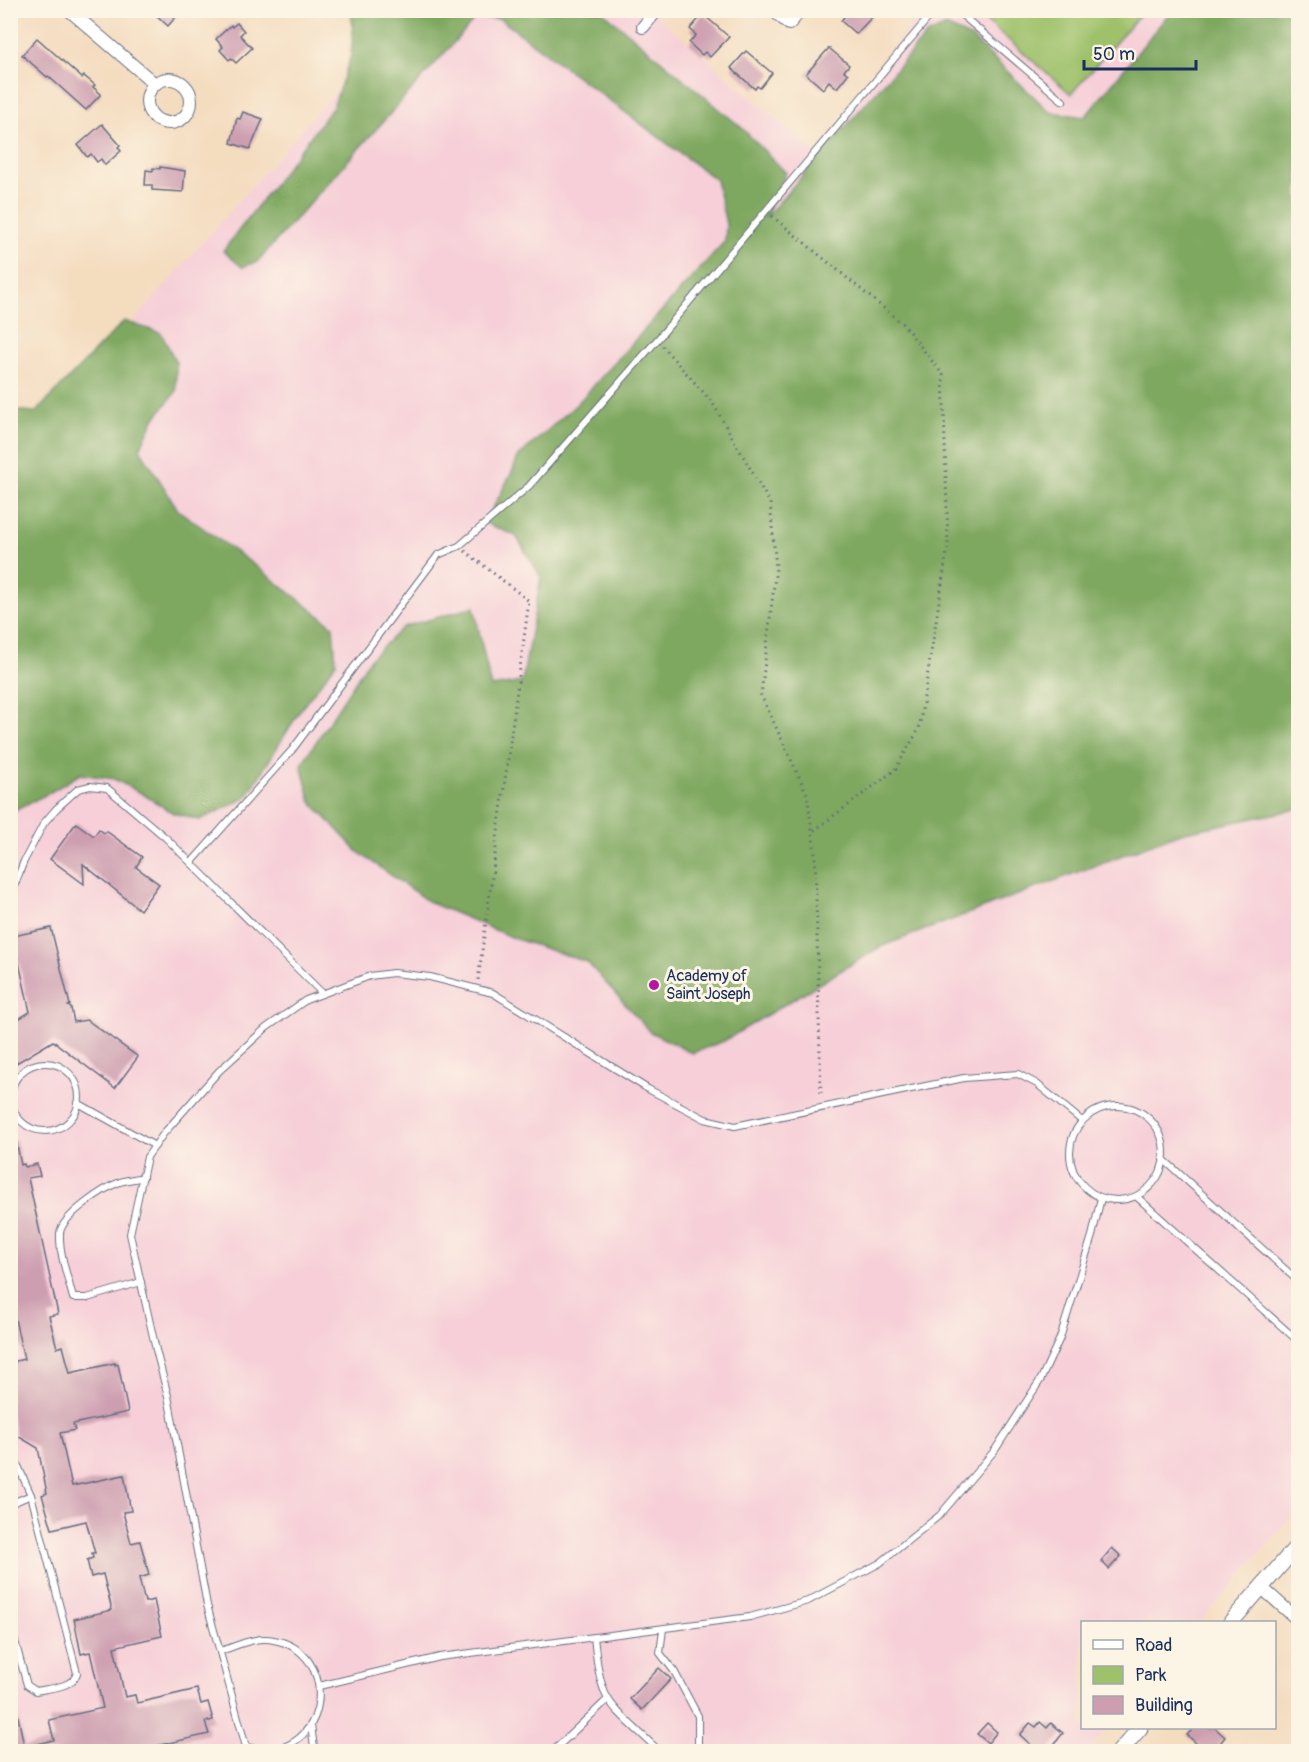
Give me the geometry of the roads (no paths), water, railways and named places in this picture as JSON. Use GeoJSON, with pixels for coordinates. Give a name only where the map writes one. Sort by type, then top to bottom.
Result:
{"type":"FeatureCollection","features":[{"type":"Feature","properties":{"kind":"street"},"geometry":{"type":"LineString","coordinates":[[69,10],[155,84]]}},
{"type":"Feature","properties":{"kind":"street"},"geometry":{"type":"LineString","coordinates":[[643,27],[657,10]]}},
{"type":"Feature","properties":{"kind":"street"},"geometry":{"type":"LineString","coordinates":[[773,10],[789,24],[801,10]]}},
{"type":"Feature","properties":{"kind":"street"},"geometry":{"type":"LineString","coordinates":[[1233,1621],[1299,1545]]}},
{"type":"Feature","properties":{"kind":"street"},"geometry":{"type":"LineString","coordinates":[[1261,1587],[1299,1620]]}},
{"type":"Feature","properties":{"kind":"street"},"geometry":{"type":"LineString","coordinates":[[1119,1752],[1139,1729]]}},
{"type":"Feature","properties":{"kind":"lane"},"geometry":{"type":"LineString","coordinates":[[191,863],[292,750],[438,555],[459,546],[529,486],[657,340],[935,10]]}},
{"type":"Feature","properties":{"kind":"lane"},"geometry":{"type":"LineString","coordinates":[[956,10],[1063,101]]}},
{"type":"Feature","properties":{"kind":"lane"},"geometry":{"type":"LineString","coordinates":[[10,897],[24,861],[44,823],[68,796],[78,789],[90,786],[107,788],[166,838],[322,993]]}},
{"type":"Feature","properties":{"kind":"lane"},"geometry":{"type":"LineString","coordinates":[[220,1651],[255,1639],[273,1640],[291,1646],[305,1657],[315,1672],[319,1686],[318,1708],[311,1725],[298,1738],[282,1747],[264,1750],[245,1749],[207,1605],[168,1396],[130,1234],[147,1157],[154,1146],[219,1071],[266,1028],[306,1000],[370,976],[393,973],[430,977],[477,988],[493,993],[648,1089],[705,1119],[735,1126],[964,1078],[1018,1074],[1037,1084],[1082,1121]]}},
{"type":"Feature","properties":{"kind":"lane"},"geometry":{"type":"LineString","coordinates":[[33,1065],[55,1065],[72,1077],[77,1088],[78,1103],[71,1119],[63,1126],[52,1131],[41,1131],[21,1122],[14,1112],[11,1090],[23,1071],[33,1065]]}},
{"type":"Feature","properties":{"kind":"lane"},"geometry":{"type":"LineString","coordinates":[[78,1103],[154,1146]]}},
{"type":"Feature","properties":{"kind":"lane"},"geometry":{"type":"LineString","coordinates":[[1115,1106],[1133,1109],[1149,1119],[1160,1134],[1164,1152],[1163,1159],[1161,1170],[1152,1186],[1137,1197],[1119,1201],[1101,1198],[1085,1188],[1074,1173],[1069,1155],[1072,1137],[1082,1121],[1097,1110],[1115,1106]]}},
{"type":"Feature","properties":{"kind":"lane"},"geometry":{"type":"LineString","coordinates":[[1163,1159],[1299,1281]]}},
{"type":"Feature","properties":{"kind":"lane"},"geometry":{"type":"LineString","coordinates":[[141,1282],[87,1298],[73,1298],[61,1248],[60,1230],[69,1217],[98,1193],[120,1182],[143,1177]]}},
{"type":"Feature","properties":{"kind":"lane"},"geometry":{"type":"LineString","coordinates":[[1137,1197],[1299,1341]]}},
{"type":"Feature","properties":{"kind":"lane"},"geometry":{"type":"LineString","coordinates":[[319,1686],[440,1657],[750,1617],[808,1601],[880,1563],[940,1515],[995,1450],[1041,1379],[1060,1338],[1092,1236],[1101,1198]]}},
{"type":"Feature","properties":{"kind":"lane"},"geometry":{"type":"LineString","coordinates":[[10,1448],[31,1495],[77,1673],[76,1678],[69,1684],[32,1690],[27,1685],[10,1623]]}},
{"type":"Feature","properties":{"kind":"lane"},"geometry":{"type":"LineString","coordinates":[[10,1504],[31,1495]]}},
{"type":"Feature","properties":{"kind":"lane"},"geometry":{"type":"LineString","coordinates":[[663,1629],[660,1653],[674,1671],[698,1716],[698,1752]]}},
{"type":"Feature","properties":{"kind":"lane"},"geometry":{"type":"LineString","coordinates":[[594,1637],[605,1694],[617,1710],[660,1752]]}},
{"type":"Feature","properties":{"kind":"lane"},"geometry":{"type":"LineString","coordinates":[[552,1752],[608,1699]]}},
{"type":"Feature","properties":{"kind":"lane"},"geometry":{"type":"LineString","coordinates":[[311,1725],[313,1752]]}},
{"type":"Feature","properties":{"kind":"place","name":"Academy of Saint Joseph"},"geometry":{"type":"Point","coordinates":[654,985]}}]}
